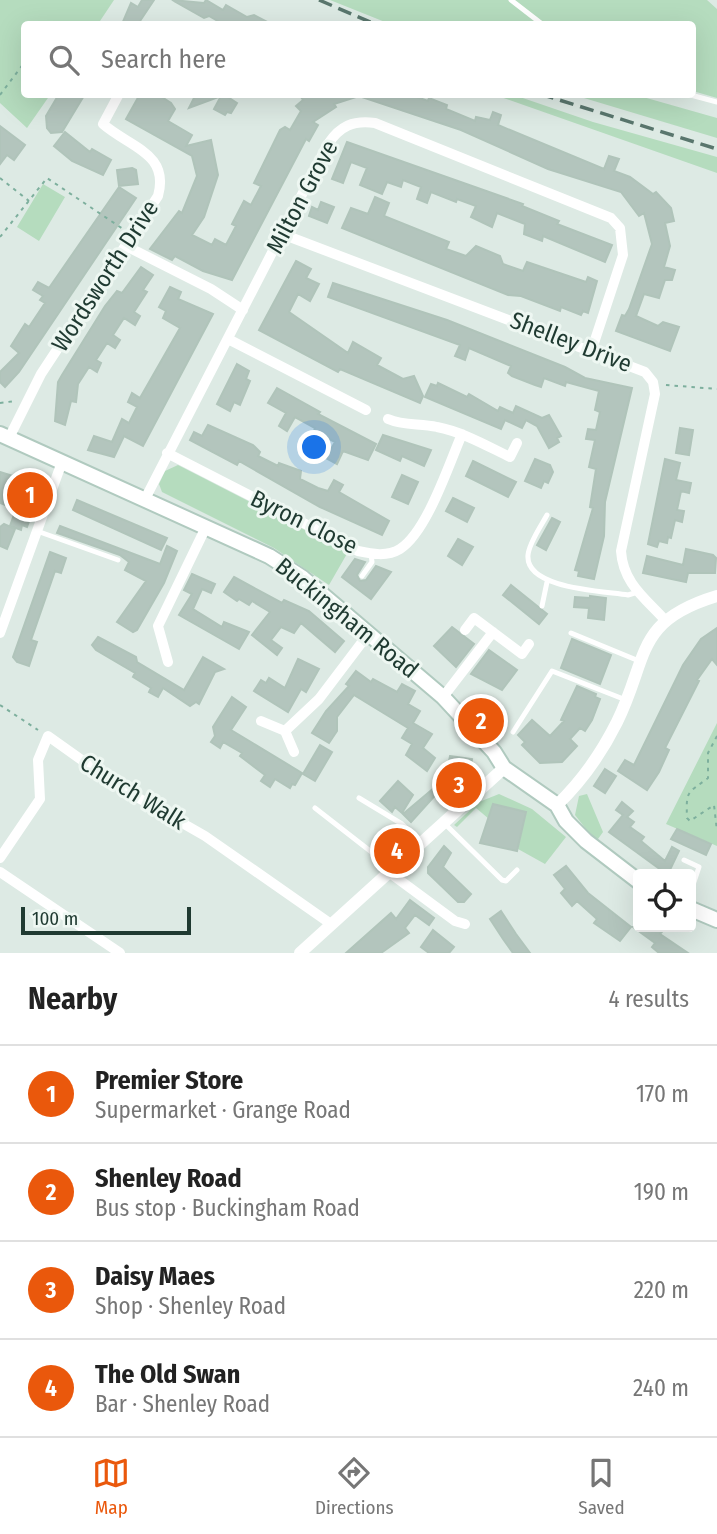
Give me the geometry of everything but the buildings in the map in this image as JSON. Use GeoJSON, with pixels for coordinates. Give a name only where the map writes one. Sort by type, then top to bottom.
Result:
{"type":"FeatureCollection","features":[{"type":"Feature","properties":{"kind":"main road","name":"Buckingham Road"},"geometry":{"type":"LineString","coordinates":[[5,436],[269,556],[303,578],[443,697],[494,751],[504,768],[557,805],[566,821],[586,841],[633,877]]}},
{"type":"Feature","properties":{"kind":"main road"},"geometry":{"type":"LineString","coordinates":[[696,911],[717,920]]}},
{"type":"Feature","properties":{"kind":"street","name":"Wordsworth Drive"},"geometry":{"type":"LineString","coordinates":[[5,436],[41,374],[158,196],[162,184],[154,159],[103,124],[117,98]]}},
{"type":"Feature","properties":{"kind":"street","name":"Milton Grove"},"geometry":{"type":"LineString","coordinates":[[145,499],[335,133],[361,121],[375,123],[611,218],[620,228],[623,255],[592,349]]}},
{"type":"Feature","properties":{"kind":"street","name":"Shelley Drive"},"geometry":{"type":"LineString","coordinates":[[282,234],[634,365],[653,382],[655,394],[621,551],[627,579],[665,620]]}},
{"type":"Feature","properties":{"kind":"street"},"geometry":{"type":"LineString","coordinates":[[126,246],[211,289],[243,310]]}},
{"type":"Feature","properties":{"kind":"street"},"geometry":{"type":"LineString","coordinates":[[228,339],[366,410]]}},
{"type":"Feature","properties":{"kind":"street"},"geometry":{"type":"LineString","coordinates":[[388,419],[398,423],[437,426],[463,434],[510,457],[517,443]]}},
{"type":"Feature","properties":{"kind":"street","name":"Byron Close"},"geometry":{"type":"LineString","coordinates":[[167,453],[335,539],[371,554],[397,551],[417,532],[463,434]]}},
{"type":"Feature","properties":{"kind":"street"},"geometry":{"type":"LineString","coordinates":[[1,627],[62,462]]}},
{"type":"Feature","properties":{"kind":"street"},"geometry":{"type":"LineString","coordinates":[[168,662],[158,626],[206,527]]}},
{"type":"Feature","properties":{"kind":"street"},"geometry":{"type":"LineString","coordinates":[[557,805],[592,763],[617,723],[649,637],[665,620],[680,610],[717,596]]}},
{"type":"Feature","properties":{"kind":"street"},"geometry":{"type":"LineString","coordinates":[[465,630],[474,618],[522,654],[530,644]]}},
{"type":"Feature","properties":{"kind":"street"},"geometry":{"type":"LineString","coordinates":[[443,697],[493,632]]}},
{"type":"Feature","properties":{"kind":"street"},"geometry":{"type":"LineString","coordinates":[[285,731],[319,699],[369,633]]}},
{"type":"Feature","properties":{"kind":"street"},"geometry":{"type":"LineString","coordinates":[[261,721],[285,731],[294,752]]}},
{"type":"Feature","properties":{"kind":"street","name":"Church Walk"},"geometry":{"type":"LineString","coordinates":[[0,858],[40,799],[38,760],[48,736],[121,789],[205,836],[331,924]]}},
{"type":"Feature","properties":{"kind":"street"},"geometry":{"type":"LineString","coordinates":[[300,953],[504,768]]}},
{"type":"Feature","properties":{"kind":"street"},"geometry":{"type":"LineString","coordinates":[[0,872],[120,953]]}},
{"type":"Feature","properties":{"kind":"street"},"geometry":{"type":"LineString","coordinates":[[390,873],[455,921],[465,924]]}},
{"type":"Feature","properties":{"kind":"lane"},"geometry":{"type":"LineString","coordinates":[[511,0],[537,21]]}},
{"type":"Feature","properties":{"kind":"lane"},"geometry":{"type":"LineString","coordinates":[[696,96],[717,102]]}},
{"type":"Feature","properties":{"kind":"lane"},"geometry":{"type":"LineString","coordinates":[[547,515],[528,554],[530,567],[547,582],[628,595],[638,592]]}},
{"type":"Feature","properties":{"kind":"lane"},"geometry":{"type":"LineString","coordinates":[[37,531],[118,561]]}},
{"type":"Feature","properties":{"kind":"lane"},"geometry":{"type":"LineString","coordinates":[[362,576],[372,562],[371,554]]}},
{"type":"Feature","properties":{"kind":"lane"},"geometry":{"type":"LineString","coordinates":[[541,606],[547,582]]}},
{"type":"Feature","properties":{"kind":"lane"},"geometry":{"type":"LineString","coordinates":[[570,633],[639,661]]}},
{"type":"Feature","properties":{"kind":"lane"},"geometry":{"type":"LineString","coordinates":[[513,732],[552,671],[626,700]]}},
{"type":"Feature","properties":{"kind":"lane"},"geometry":{"type":"LineString","coordinates":[[359,799],[402,824],[421,844]]}},
{"type":"Feature","properties":{"kind":"lane"},"geometry":{"type":"LineString","coordinates":[[314,808],[383,861],[390,873]]}},
{"type":"Feature","properties":{"kind":"lane"},"geometry":{"type":"LineString","coordinates":[[443,822],[502,880],[506,881],[517,870]]}},
{"type":"Feature","properties":{"kind":"lane"},"geometry":{"type":"LineString","coordinates":[[684,860],[699,867],[696,876]]}},
{"type":"Feature","properties":{"kind":"path"},"geometry":{"type":"LineString","coordinates":[[0,95],[21,67]]}},
{"type":"Feature","properties":{"kind":"path"},"geometry":{"type":"LineString","coordinates":[[0,178],[29,201]]}},
{"type":"Feature","properties":{"kind":"path"},"geometry":{"type":"LineString","coordinates":[[0,237],[47,178],[127,231]]}},
{"type":"Feature","properties":{"kind":"path"},"geometry":{"type":"LineString","coordinates":[[653,382],[717,390]]}},
{"type":"Feature","properties":{"kind":"path"},"geometry":{"type":"LineString","coordinates":[[0,402],[16,401]]}},
{"type":"Feature","properties":{"kind":"path"},"geometry":{"type":"LineString","coordinates":[[0,705],[48,736]]}},
{"type":"Feature","properties":{"kind":"path"},"geometry":{"type":"LineString","coordinates":[[717,736],[708,753],[708,778],[692,788],[686,796],[687,818],[690,821],[714,805],[717,831]]}},
{"type":"Feature","properties":{"kind":"green space"},"geometry":{"type":"Polygon","coordinates":[[[0,0],[114,0],[100,21],[21,21],[21,98],[48,98],[27,128],[0,103],[0,0]]]}},
{"type":"Feature","properties":{"kind":"green space"},"geometry":{"type":"Polygon","coordinates":[[[330,0],[707,0],[717,9],[717,98],[696,92],[696,21],[382,21],[330,0]]]}},
{"type":"Feature","properties":{"kind":"green space"},"geometry":{"type":"Polygon","coordinates":[[[504,98],[523,98],[593,122],[717,157],[717,173],[504,98]]]}},
{"type":"Feature","properties":{"kind":"green space"},"geometry":{"type":"Polygon","coordinates":[[[584,98],[647,98],[717,118],[717,138],[584,98]]]}},
{"type":"Feature","properties":{"kind":"green space"},"geometry":{"type":"Polygon","coordinates":[[[43,184],[65,197],[39,241],[17,227],[43,184]]]}},
{"type":"Feature","properties":{"kind":"green space"},"geometry":{"type":"Polygon","coordinates":[[[178,465],[348,552],[329,585],[274,548],[162,492],[159,484],[165,471],[178,465]]]}},
{"type":"Feature","properties":{"kind":"green space"},"geometry":{"type":"Polygon","coordinates":[[[717,723],[717,846],[666,824],[717,723]]]}},
{"type":"Feature","properties":{"kind":"green space"},"geometry":{"type":"Polygon","coordinates":[[[499,794],[532,809],[566,837],[545,864],[518,849],[526,812],[493,804],[489,819],[476,808],[457,827],[454,825],[479,802],[499,794]]]}},
{"type":"Feature","properties":{"kind":"green space"},"geometry":{"type":"Polygon","coordinates":[[[587,794],[603,832],[598,839],[593,838],[575,815],[579,796],[587,794]]]}},
{"type":"Feature","properties":{"kind":"railway"},"geometry":{"type":"LineString","coordinates":[[319,0],[368,21]]}},
{"type":"Feature","properties":{"kind":"railway"},"geometry":{"type":"LineString","coordinates":[[553,98],[717,149]]}},
{"type":"Feature","properties":{"kind":"place","name":"Premier Store"},"geometry":{"type":"Point","coordinates":[30,495]}},
{"type":"Feature","properties":{"kind":"place","name":"Shenley Road"},"geometry":{"type":"Point","coordinates":[481,721]}},
{"type":"Feature","properties":{"kind":"place","name":"Daisy Maes"},"geometry":{"type":"Point","coordinates":[459,785]}},
{"type":"Feature","properties":{"kind":"place","name":"The Old Swan"},"geometry":{"type":"Point","coordinates":[397,851]}}]}
